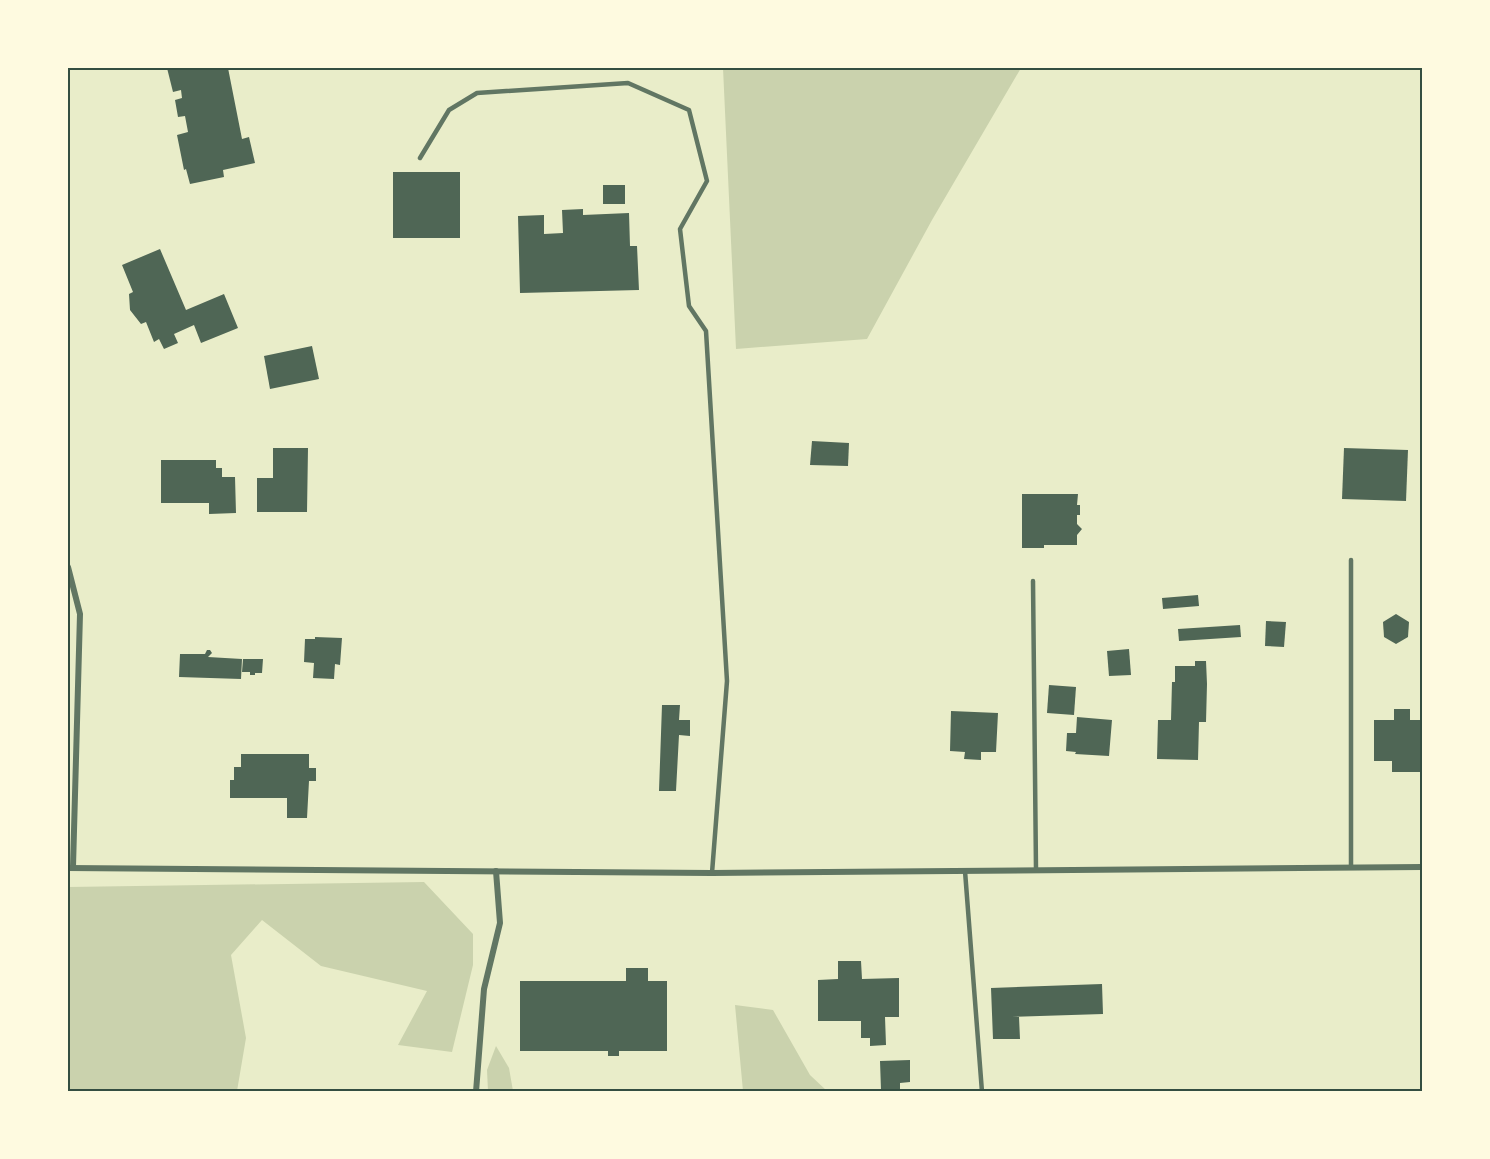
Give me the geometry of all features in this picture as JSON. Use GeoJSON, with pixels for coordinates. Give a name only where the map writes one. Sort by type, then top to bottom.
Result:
{"type":"FeatureCollection","features":[{"type":"Feature","properties":{"kind":"street"},"geometry":{"type":"LineString","coordinates":[[68,567],[80,614],[70,867],[711,873],[1422,867]]}},
{"type":"Feature","properties":{"kind":"street"},"geometry":{"type":"LineString","coordinates":[[476,1092],[484,989],[500,923],[496,871]]}},
{"type":"Feature","properties":{"kind":"lane"},"geometry":{"type":"LineString","coordinates":[[420,158],[449,110],[477,93],[627,83],[688,110],[707,181],[680,229],[688,306],[706,332],[727,681],[711,873]]}},
{"type":"Feature","properties":{"kind":"lane"},"geometry":{"type":"LineString","coordinates":[[1351,560],[1351,867]]}},
{"type":"Feature","properties":{"kind":"lane"},"geometry":{"type":"LineString","coordinates":[[1033,581],[1036,870]]}},
{"type":"Feature","properties":{"kind":"lane"},"geometry":{"type":"LineString","coordinates":[[965,871],[982,1092]]}},
{"type":"Feature","properties":{"kind":"green space"},"geometry":{"type":"Polygon","coordinates":[[[723,68],[1021,68],[932,220],[867,339],[736,349],[723,68]]]}},
{"type":"Feature","properties":{"kind":"green space"},"geometry":{"type":"Polygon","coordinates":[[[424,882],[473,934],[473,965],[452,1052],[398,1045],[427,991],[321,966],[262,920],[231,955],[246,1038],[237,1091],[68,1091],[68,887],[424,882]]]}},
{"type":"Feature","properties":{"kind":"green space"},"geometry":{"type":"Polygon","coordinates":[[[735,1005],[773,1010],[810,1075],[827,1091],[743,1091],[735,1005]]]}},
{"type":"Feature","properties":{"kind":"green space"},"geometry":{"type":"Polygon","coordinates":[[[496,1046],[509,1068],[513,1091],[488,1091],[487,1070],[496,1046]]]}},
{"type":"Feature","properties":{"kind":"building"},"geometry":{"type":"Polygon","coordinates":[[[167,68],[228,68],[242,139],[249,137],[255,163],[223,170],[224,177],[190,184],[186,169],[184,170],[177,135],[188,132],[185,116],[178,117],[175,100],[182,98],[181,90],[173,92],[167,68]]]}},
{"type":"Feature","properties":{"kind":"building"},"geometry":{"type":"Polygon","coordinates":[[[682,68],[701,68],[701,70],[682,70],[682,68]]]}},
{"type":"Feature","properties":{"kind":"building"},"geometry":{"type":"Polygon","coordinates":[[[393,172],[460,172],[460,238],[393,238],[393,172]]]}},
{"type":"Feature","properties":{"kind":"building"},"geometry":{"type":"Polygon","coordinates":[[[603,185],[625,185],[625,204],[603,204],[603,185]]]}},
{"type":"Feature","properties":{"kind":"building"},"geometry":{"type":"Polygon","coordinates":[[[583,209],[583,215],[629,213],[630,246],[637,246],[639,290],[520,293],[518,216],[544,215],[544,234],[563,233],[562,210],[583,209]]]}},
{"type":"Feature","properties":{"kind":"building"},"geometry":{"type":"Polygon","coordinates":[[[160,249],[186,310],[224,294],[238,328],[201,343],[194,325],[174,334],[178,343],[164,349],[159,339],[154,342],[146,322],[141,324],[130,310],[129,294],[133,292],[122,265],[160,249]]]}},
{"type":"Feature","properties":{"kind":"building"},"geometry":{"type":"Polygon","coordinates":[[[312,346],[319,379],[270,389],[264,356],[312,346]]]}},
{"type":"Feature","properties":{"kind":"building"},"geometry":{"type":"Polygon","coordinates":[[[812,441],[849,443],[848,466],[810,465],[812,441]]]}},
{"type":"Feature","properties":{"kind":"building"},"geometry":{"type":"Polygon","coordinates":[[[273,448],[308,448],[307,512],[257,512],[257,478],[273,478],[273,448]]]}},
{"type":"Feature","properties":{"kind":"building"},"geometry":{"type":"Polygon","coordinates":[[[1344,448],[1408,450],[1406,501],[1342,499],[1344,448]]]}},
{"type":"Feature","properties":{"kind":"building"},"geometry":{"type":"Polygon","coordinates":[[[161,460],[216,460],[216,468],[222,468],[222,477],[235,477],[236,513],[209,514],[209,503],[161,503],[161,460]]]}},
{"type":"Feature","properties":{"kind":"building"},"geometry":{"type":"Polygon","coordinates":[[[1022,494],[1078,494],[1077,505],[1080,505],[1080,515],[1077,515],[1077,524],[1082,529],[1077,535],[1077,545],[1022,548],[1022,494]]]}},
{"type":"Feature","properties":{"kind":"building"},"geometry":{"type":"Polygon","coordinates":[[[1198,595],[1199,606],[1163,609],[1162,598],[1198,595]]]}},
{"type":"Feature","properties":{"kind":"building"},"geometry":{"type":"Polygon","coordinates":[[[1396,614],[1409,622],[1408,637],[1396,644],[1384,637],[1383,622],[1396,614]]]}},
{"type":"Feature","properties":{"kind":"building"},"geometry":{"type":"Polygon","coordinates":[[[1266,621],[1286,622],[1284,647],[1265,646],[1266,621]]]}},
{"type":"Feature","properties":{"kind":"building"},"geometry":{"type":"Polygon","coordinates":[[[1240,625],[1241,637],[1179,641],[1178,629],[1240,625]]]}},
{"type":"Feature","properties":{"kind":"building"},"geometry":{"type":"Polygon","coordinates":[[[315,637],[342,638],[340,665],[335,664],[334,679],[313,678],[314,663],[304,662],[305,639],[315,639],[315,637]]]}},
{"type":"Feature","properties":{"kind":"building"},"geometry":{"type":"Polygon","coordinates":[[[1129,649],[1131,675],[1109,676],[1107,651],[1129,649]]]}},
{"type":"Feature","properties":{"kind":"building"},"geometry":{"type":"Polygon","coordinates":[[[207,650],[212,653],[208,657],[242,659],[241,679],[179,677],[180,654],[205,654],[207,650]]]}},
{"type":"Feature","properties":{"kind":"building"},"geometry":{"type":"Polygon","coordinates":[[[243,659],[263,659],[262,673],[250,675],[250,672],[242,672],[243,659]]]}},
{"type":"Feature","properties":{"kind":"building"},"geometry":{"type":"Polygon","coordinates":[[[1195,661],[1206,661],[1207,684],[1206,722],[1199,722],[1198,760],[1157,759],[1158,720],[1171,720],[1172,682],[1175,682],[1175,666],[1195,666],[1195,661]]]}},
{"type":"Feature","properties":{"kind":"building"},"geometry":{"type":"Polygon","coordinates":[[[1049,685],[1076,687],[1074,715],[1047,713],[1049,685]]]}},
{"type":"Feature","properties":{"kind":"building"},"geometry":{"type":"Polygon","coordinates":[[[662,705],[680,705],[679,720],[690,720],[690,736],[679,735],[676,791],[659,791],[662,705]]]}},
{"type":"Feature","properties":{"kind":"building"},"geometry":{"type":"Polygon","coordinates":[[[1394,709],[1410,709],[1410,720],[1422,720],[1422,772],[1392,772],[1392,761],[1374,761],[1374,720],[1394,720],[1394,709]]]}},
{"type":"Feature","properties":{"kind":"building"},"geometry":{"type":"Polygon","coordinates":[[[951,711],[998,713],[996,752],[981,752],[981,760],[964,759],[965,752],[950,751],[951,711]]]}},
{"type":"Feature","properties":{"kind":"building"},"geometry":{"type":"Polygon","coordinates":[[[1077,717],[1112,720],[1109,756],[1075,754],[1076,752],[1066,751],[1067,733],[1076,733],[1077,717]]]}},
{"type":"Feature","properties":{"kind":"building"},"geometry":{"type":"Polygon","coordinates":[[[241,754],[309,754],[309,768],[316,768],[316,781],[309,781],[307,818],[287,818],[287,798],[230,798],[230,780],[234,780],[234,767],[241,767],[241,754]]]}},
{"type":"Feature","properties":{"kind":"building"},"geometry":{"type":"Polygon","coordinates":[[[838,961],[861,961],[862,979],[899,978],[899,1017],[885,1017],[886,1045],[870,1046],[870,1038],[861,1038],[861,1021],[818,1021],[818,980],[838,979],[838,961]]]}},
{"type":"Feature","properties":{"kind":"building"},"geometry":{"type":"Polygon","coordinates":[[[626,968],[648,968],[648,981],[667,981],[667,1051],[619,1051],[619,1056],[608,1056],[608,1051],[520,1051],[520,981],[626,981],[626,968]]]}},
{"type":"Feature","properties":{"kind":"building"},"geometry":{"type":"Polygon","coordinates":[[[1102,984],[1103,1014],[1012,1017],[1019,1017],[1020,1039],[993,1039],[991,988],[1102,984]]]}},
{"type":"Feature","properties":{"kind":"building"},"geometry":{"type":"Polygon","coordinates":[[[910,1060],[910,1082],[900,1083],[900,1090],[881,1090],[880,1061],[910,1060]]]}}]}
